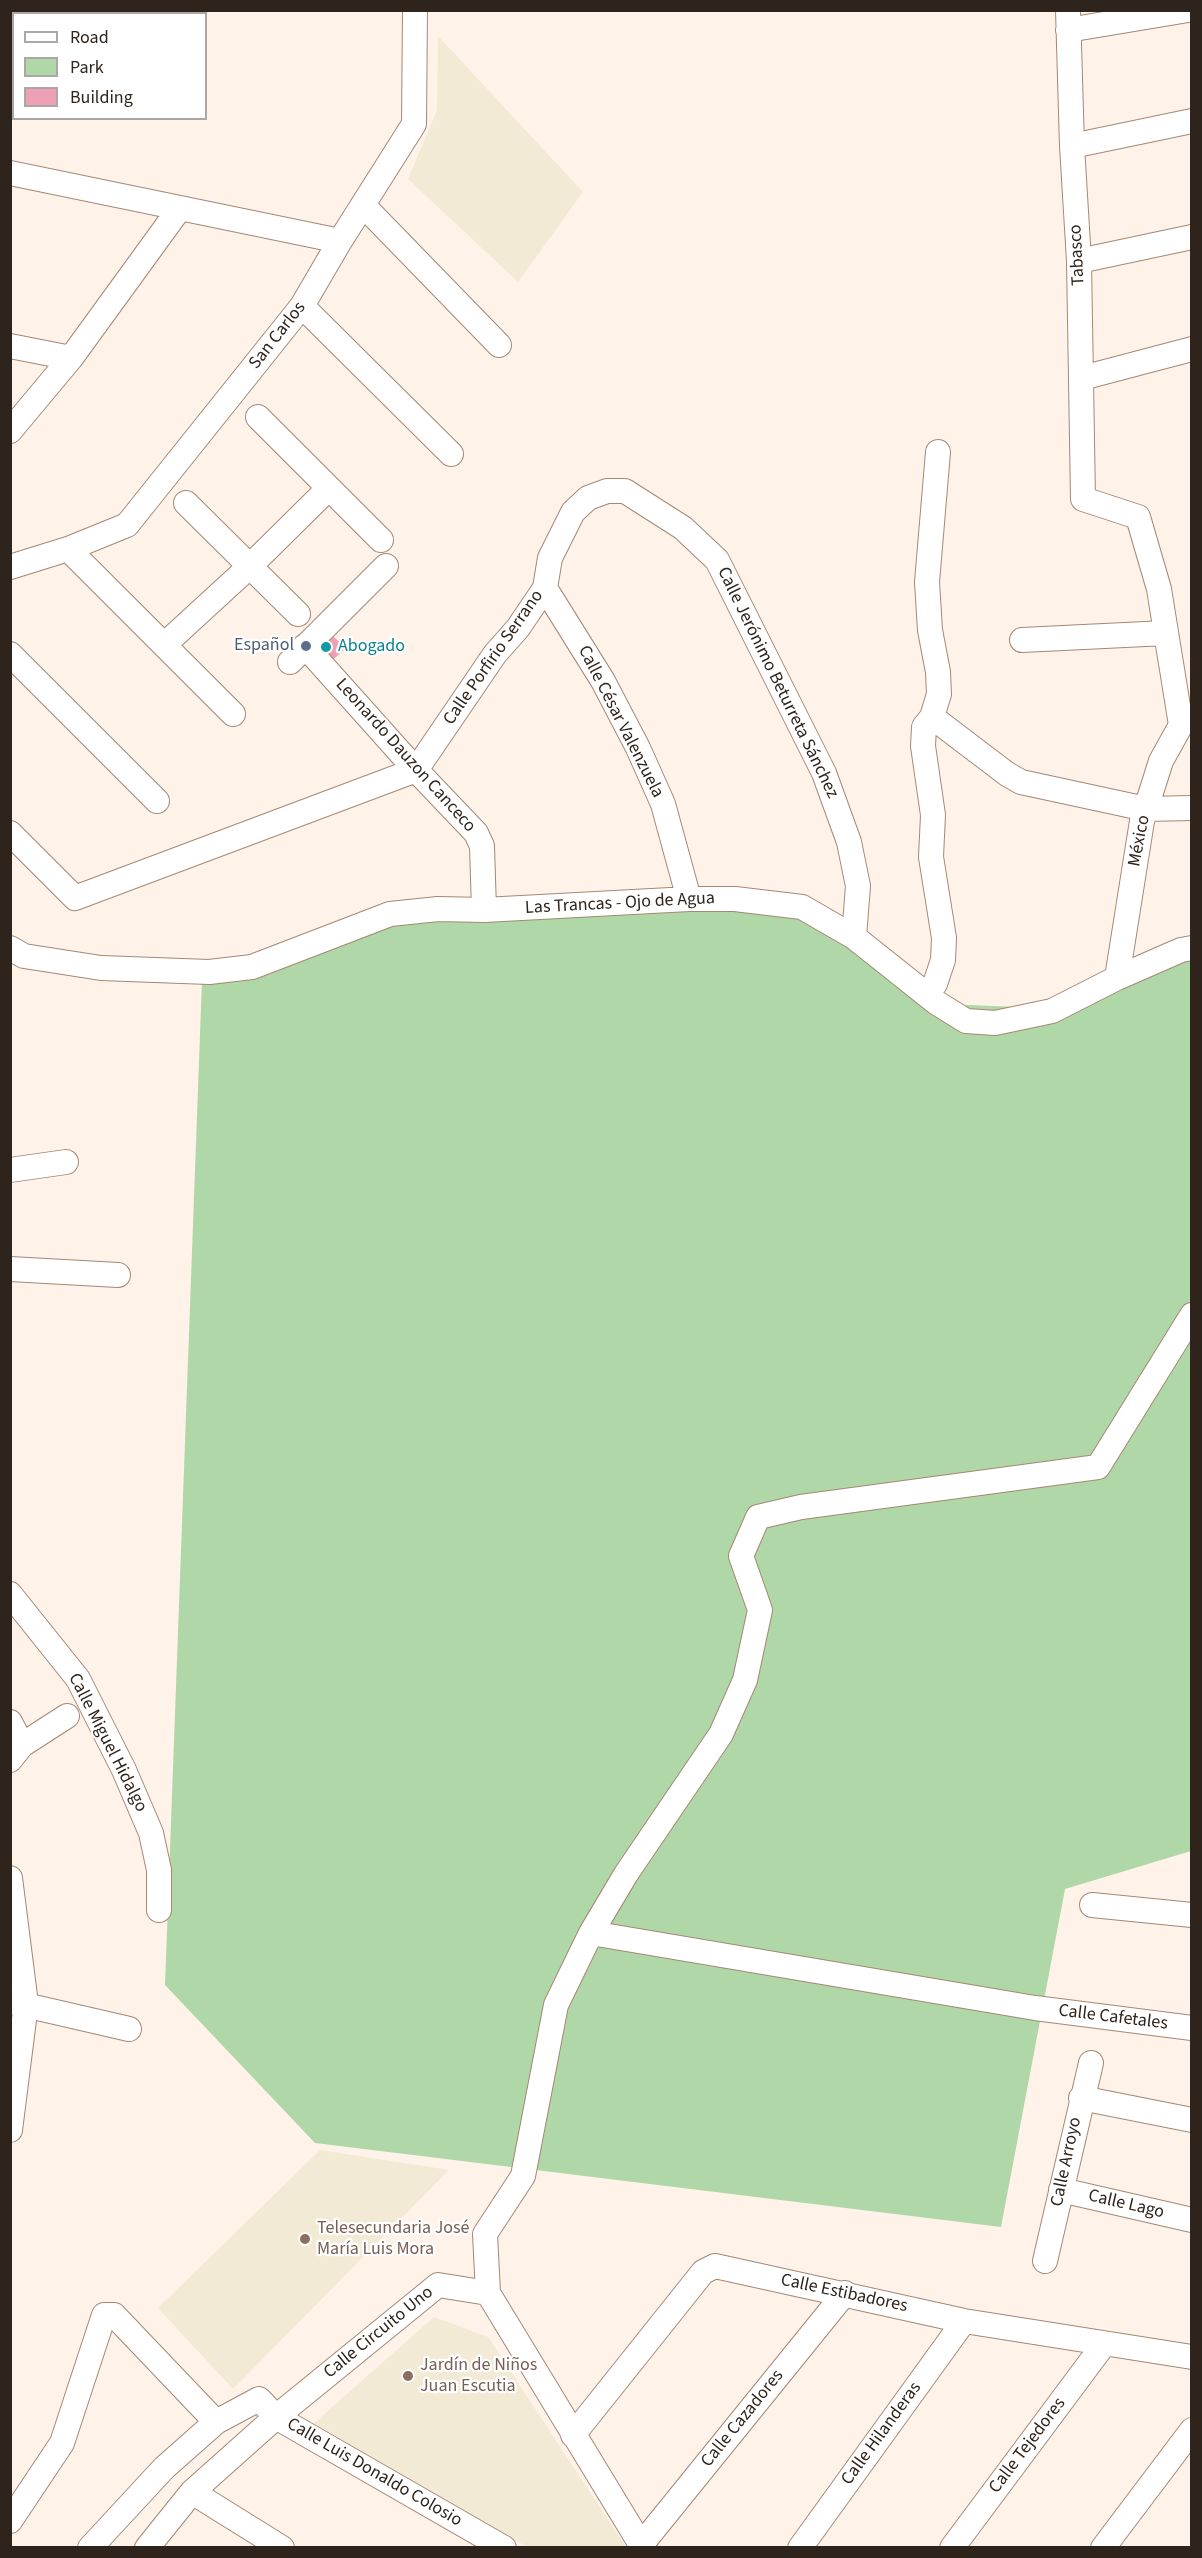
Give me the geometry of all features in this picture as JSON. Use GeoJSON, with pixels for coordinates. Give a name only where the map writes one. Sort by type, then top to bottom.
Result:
{"type":"FeatureCollection","features":[{"type":"Feature","properties":{"kind":"street","name":"San Carlos"},"geometry":{"type":"LineString","coordinates":[[10,567],[69,549],[127,525],[302,306],[414,124],[415,10]]}},
{"type":"Feature","properties":{"kind":"street"},"geometry":{"type":"LineString","coordinates":[[1068,20],[1188,10]]}},
{"type":"Feature","properties":{"kind":"street","name":"Tabasco"},"geometry":{"type":"LineString","coordinates":[[1068,20],[1079,261],[1083,499],[1138,517],[1159,589],[1166,633]]}},
{"type":"Feature","properties":{"kind":"street"},"geometry":{"type":"LineString","coordinates":[[1072,146],[1191,121]]}},
{"type":"Feature","properties":{"kind":"street"},"geometry":{"type":"LineString","coordinates":[[10,173],[340,242]]}},
{"type":"Feature","properties":{"kind":"street"},"geometry":{"type":"LineString","coordinates":[[363,205],[499,345]]}},
{"type":"Feature","properties":{"kind":"street"},"geometry":{"type":"LineString","coordinates":[[10,431],[72,358],[180,208]]}},
{"type":"Feature","properties":{"kind":"street"},"geometry":{"type":"LineString","coordinates":[[1079,261],[1191,237]]}},
{"type":"Feature","properties":{"kind":"street"},"geometry":{"type":"LineString","coordinates":[[302,306],[451,454]]}},
{"type":"Feature","properties":{"kind":"street"},"geometry":{"type":"LineString","coordinates":[[10,346],[72,358]]}},
{"type":"Feature","properties":{"kind":"street"},"geometry":{"type":"LineString","coordinates":[[1082,378],[1191,349]]}},
{"type":"Feature","properties":{"kind":"street"},"geometry":{"type":"LineString","coordinates":[[258,417],[381,540]]}},
{"type":"Feature","properties":{"kind":"street"},"geometry":{"type":"LineString","coordinates":[[924,993],[934,984],[943,960],[944,949],[931,857],[933,815],[922,746],[924,727],[932,717],[939,694],[938,672],[930,630],[927,582],[938,452]]}},
{"type":"Feature","properties":{"kind":"street"},"geometry":{"type":"LineString","coordinates":[[164,645],[249,567],[329,488]]}},
{"type":"Feature","properties":{"kind":"street","name":"Calle Porfirio Serrano"},"geometry":{"type":"LineString","coordinates":[[416,770],[495,654],[518,628],[545,588],[550,558],[573,512],[588,498],[607,490]]}},
{"type":"Feature","properties":{"kind":"street","name":"Calle Jerónimo Beturreta Sánchez"},"geometry":{"type":"LineString","coordinates":[[607,490],[625,491],[683,528],[717,560],[828,783],[849,842],[858,886],[854,937]]}},
{"type":"Feature","properties":{"kind":"street"},"geometry":{"type":"LineString","coordinates":[[186,503],[298,614]]}},
{"type":"Feature","properties":{"kind":"street"},"geometry":{"type":"LineString","coordinates":[[69,549],[233,714]]}},
{"type":"Feature","properties":{"kind":"street","name":"Leonardo Dauzon Canceco"},"geometry":{"type":"LineString","coordinates":[[386,566],[298,654],[476,832],[482,846],[484,910]]}},
{"type":"Feature","properties":{"kind":"street","name":"Calle César Valenzuela"},"geometry":{"type":"LineString","coordinates":[[545,588],[603,681],[638,748],[663,804],[689,899]]}},
{"type":"Feature","properties":{"kind":"street"},"geometry":{"type":"LineString","coordinates":[[1022,640],[1166,633],[1186,720]]}},
{"type":"Feature","properties":{"kind":"street"},"geometry":{"type":"LineString","coordinates":[[10,654],[157,801]]}},
{"type":"Feature","properties":{"kind":"street"},"geometry":{"type":"LineString","coordinates":[[932,717],[1021,782],[1146,809],[1191,808]]}},
{"type":"Feature","properties":{"kind":"street","name":"México"},"geometry":{"type":"LineString","coordinates":[[1117,978],[1146,809],[1161,761],[1186,720]]}},
{"type":"Feature","properties":{"kind":"street"},"geometry":{"type":"LineString","coordinates":[[10,833],[75,898],[416,770]]}},
{"type":"Feature","properties":{"kind":"street","name":"Las Trancas - Ojo de Agua"},"geometry":{"type":"LineString","coordinates":[[10,948],[24,957],[101,968],[209,972],[252,967],[390,914],[438,909],[484,910],[689,899],[735,899],[802,907],[854,937],[924,993],[966,1021],[995,1023],[1052,1011],[1117,978],[1181,950],[1191,948]]}},
{"type":"Feature","properties":{"kind":"street"},"geometry":{"type":"LineString","coordinates":[[10,1170],[66,1162]]}},
{"type":"Feature","properties":{"kind":"street"},"geometry":{"type":"LineString","coordinates":[[10,1269],[118,1275]]}},
{"type":"Feature","properties":{"kind":"street"},"geometry":{"type":"LineString","coordinates":[[642,2546],[488,2293],[485,2234],[523,2176],[556,2005],[591,1933],[626,1874],[721,1734],[745,1680],[760,1610],[741,1556],[758,1517],[801,1508],[1098,1467],[1191,1315]]}},
{"type":"Feature","properties":{"kind":"street","name":"Calle Miguel Hidalgo"},"geometry":{"type":"LineString","coordinates":[[10,1594],[78,1679],[124,1770],[151,1833],[159,1870],[159,1910]]}},
{"type":"Feature","properties":{"kind":"street"},"geometry":{"type":"LineString","coordinates":[[10,1722],[16,1753],[67,1716]]}},
{"type":"Feature","properties":{"kind":"street"},"geometry":{"type":"LineString","coordinates":[[10,1878],[18,2003],[10,2130]]}},
{"type":"Feature","properties":{"kind":"street"},"geometry":{"type":"LineString","coordinates":[[1092,1905],[1191,1915]]}},
{"type":"Feature","properties":{"kind":"street","name":"Calle Cafetales"},"geometry":{"type":"LineString","coordinates":[[591,1933],[1035,2008],[1191,2028]]}},
{"type":"Feature","properties":{"kind":"street"},"geometry":{"type":"LineString","coordinates":[[18,2003],[129,2029]]}},
{"type":"Feature","properties":{"kind":"street","name":"Calle Arroyo"},"geometry":{"type":"LineString","coordinates":[[1045,2261],[1090,2062]]}},
{"type":"Feature","properties":{"kind":"street"},"geometry":{"type":"LineString","coordinates":[[1081,2098],[1191,2121]]}},
{"type":"Feature","properties":{"kind":"street","name":"Calle Lago"},"geometry":{"type":"LineString","coordinates":[[1061,2190],[1191,2220]]}},
{"type":"Feature","properties":{"kind":"street","name":"Calle Estibadores"},"geometry":{"type":"LineString","coordinates":[[573,2435],[703,2272],[715,2266],[963,2321],[1191,2356]]}},
{"type":"Feature","properties":{"kind":"street","name":"Calle Circuito Uno"},"geometry":{"type":"LineString","coordinates":[[147,2547],[192,2492],[276,2416],[438,2285],[488,2293]]}},
{"type":"Feature","properties":{"kind":"street","name":"Calle Cazadores"},"geometry":{"type":"LineString","coordinates":[[642,2546],[845,2293]]}},
{"type":"Feature","properties":{"kind":"street"},"geometry":{"type":"LineString","coordinates":[[10,2521],[62,2443],[104,2315],[114,2315],[216,2422],[164,2468],[90,2547]]}},
{"type":"Feature","properties":{"kind":"street","name":"Calle Hilanderas"},"geometry":{"type":"LineString","coordinates":[[800,2547],[963,2321]]}},
{"type":"Feature","properties":{"kind":"street","name":"Calle Tejedores"},"geometry":{"type":"LineString","coordinates":[[952,2547],[1104,2344]]}},
{"type":"Feature","properties":{"kind":"street","name":"Calle Luis Donaldo Colosio"},"geometry":{"type":"LineString","coordinates":[[216,2422],[259,2399],[276,2416],[504,2547]]}},
{"type":"Feature","properties":{"kind":"street"},"geometry":{"type":"LineString","coordinates":[[1103,2547],[1191,2430]]}},
{"type":"Feature","properties":{"kind":"street"},"geometry":{"type":"LineString","coordinates":[[192,2492],[282,2547]]}},
{"type":"Feature","properties":{"kind":"shaded area"},"geometry":{"type":"Polygon","coordinates":[[[438,36],[583,192],[518,282],[408,179],[437,110],[438,36]]]}},
{"type":"Feature","properties":{"kind":"shaded area","name":"Telesecundaria José María Luis Mora"},"geometry":{"type":"Polygon","coordinates":[[[320,2150],[449,2170],[233,2389],[158,2308],[320,2150]]]}},
{"type":"Feature","properties":{"kind":"shaded area"},"geometry":{"type":"Polygon","coordinates":[[[434,2317],[488,2337],[626,2547],[527,2547],[314,2423],[434,2317]]]}},
{"type":"Feature","properties":{"kind":"green space"},"geometry":{"type":"Polygon","coordinates":[[[410,905],[791,906],[942,1004],[1043,1008],[1191,960],[1191,1851],[1065,1889],[1001,2227],[315,2143],[165,1985],[202,980],[410,905]]]}},
{"type":"Feature","properties":{"kind":"building","name":"Abogado"},"geometry":{"type":"Polygon","coordinates":[[[324,628],[346,648],[325,667],[306,646],[324,628]]]}},
{"type":"Feature","properties":{"kind":"place","name":"Español"},"geometry":{"type":"Point","coordinates":[306,646]}},
{"type":"Feature","properties":{"kind":"place","name":"Abogado"},"geometry":{"type":"Point","coordinates":[326,647]}},
{"type":"Feature","properties":{"kind":"place","name":"Telesecundaria José María Luis Mora"},"geometry":{"type":"Point","coordinates":[305,2239]}},
{"type":"Feature","properties":{"kind":"place","name":"Jardín de Niños Juan Escutia"},"geometry":{"type":"Point","coordinates":[408,2376]}}]}
